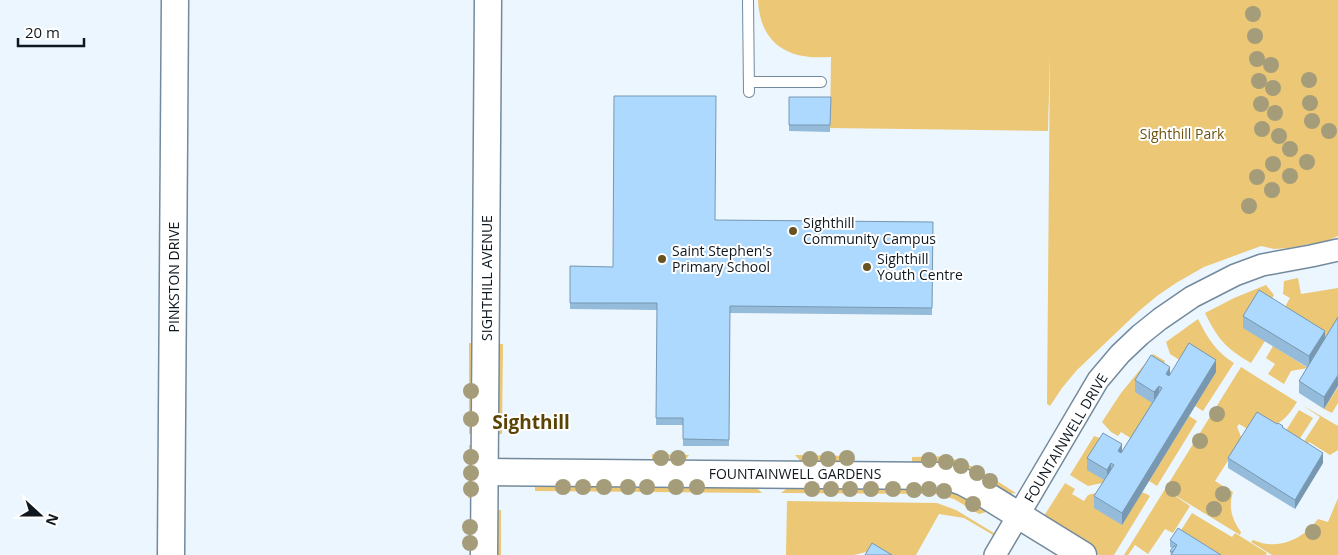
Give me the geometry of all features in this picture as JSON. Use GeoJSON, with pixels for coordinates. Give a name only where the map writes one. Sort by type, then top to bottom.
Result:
{"type":"FeatureCollection","features":[{"type":"Feature","properties":{"kind":"street","name":"PINKSTON DRIVE"},"geometry":{"type":"LineString","coordinates":[[171,555],[176,0]]}},
{"type":"Feature","properties":{"kind":"street","name":"SIGHTHILL AVENUE"},"geometry":{"type":"LineString","coordinates":[[484,555],[488,0]]}},
{"type":"Feature","properties":{"kind":"street","name":"FOUNTAINWELL DRIVE"},"geometry":{"type":"LineString","coordinates":[[995,555],[1098,380],[1120,354],[1140,335],[1192,297],[1230,277],[1262,265],[1338,250]]}},
{"type":"Feature","properties":{"kind":"street","name":"FOUNTAINWELL GARDENS"},"geometry":{"type":"LineString","coordinates":[[485,472],[946,476],[976,489],[1083,555]]}},
{"type":"Feature","properties":{"kind":"lane"},"geometry":{"type":"LineString","coordinates":[[748,0],[749,87],[821,82]]}},
{"type":"Feature","properties":{"kind":"green space","name":"Sighthill Park"},"geometry":{"type":"Polygon","coordinates":[[[758,0],[1338,0],[1338,236],[1327,241],[1289,248],[1274,249],[1261,246],[1204,267],[1176,283],[1139,311],[1077,370],[1050,406],[1047,404],[1050,53],[1048,131],[830,128],[831,57],[803,56],[783,49],[776,44],[761,20],[758,0]]]}},
{"type":"Feature","properties":{"kind":"green space"},"geometry":{"type":"Polygon","coordinates":[[[1298,278],[1301,294],[1338,288],[1338,329],[1323,353],[1287,319],[1286,305],[1290,298],[1283,294],[1284,281],[1298,278]]]}},
{"type":"Feature","properties":{"kind":"green space"},"geometry":{"type":"Polygon","coordinates":[[[1266,285],[1274,295],[1270,302],[1243,327],[1265,341],[1251,363],[1235,353],[1219,337],[1205,313],[1234,298],[1266,285]]]}},
{"type":"Feature","properties":{"kind":"green space"},"geometry":{"type":"Polygon","coordinates":[[[1198,319],[1213,344],[1234,363],[1203,411],[1195,406],[1181,361],[1170,354],[1166,342],[1198,319]]]}},
{"type":"Feature","properties":{"kind":"green space"},"geometry":{"type":"Polygon","coordinates":[[[469,343],[474,343],[473,434],[469,434],[469,343]]]}},
{"type":"Feature","properties":{"kind":"green space"},"geometry":{"type":"Polygon","coordinates":[[[498,344],[503,344],[502,434],[498,434],[498,344]]]}},
{"type":"Feature","properties":{"kind":"green space"},"geometry":{"type":"Polygon","coordinates":[[[1273,346],[1308,368],[1291,371],[1284,384],[1268,374],[1275,364],[1266,358],[1273,346]]]}},
{"type":"Feature","properties":{"kind":"green space"},"geometry":{"type":"Polygon","coordinates":[[[1153,354],[1165,361],[1160,370],[1136,392],[1154,404],[1132,439],[1121,432],[1118,436],[1111,432],[1102,422],[1121,393],[1153,354]]]}},
{"type":"Feature","properties":{"kind":"green space"},"geometry":{"type":"Polygon","coordinates":[[[1241,367],[1297,402],[1283,420],[1273,426],[1251,431],[1239,424],[1237,427],[1242,439],[1215,481],[1233,492],[1232,513],[1235,523],[1241,532],[1240,535],[1168,491],[1190,506],[1173,533],[1165,529],[1148,554],[1135,545],[1128,555],[1124,555],[1241,367]]]}},
{"type":"Feature","properties":{"kind":"green space"},"geometry":{"type":"Polygon","coordinates":[[[1338,387],[1338,403],[1332,413],[1324,409],[1338,387]]]}},
{"type":"Feature","properties":{"kind":"green space"},"geometry":{"type":"Polygon","coordinates":[[[1302,405],[1338,426],[1338,450],[1330,455],[1309,442],[1307,445],[1303,443],[1320,417],[1302,405]]]}},
{"type":"Feature","properties":{"kind":"green space"},"geometry":{"type":"Polygon","coordinates":[[[1299,410],[1313,418],[1299,440],[1285,432],[1299,410]]]}},
{"type":"Feature","properties":{"kind":"green space"},"geometry":{"type":"Polygon","coordinates":[[[1189,416],[1197,421],[1157,486],[1149,481],[1189,416]]]}},
{"type":"Feature","properties":{"kind":"green space"},"geometry":{"type":"Polygon","coordinates":[[[1094,436],[1106,440],[1087,469],[1107,482],[1088,486],[1070,475],[1094,436]]]}},
{"type":"Feature","properties":{"kind":"green space"},"geometry":{"type":"Polygon","coordinates":[[[469,445],[473,445],[473,498],[468,498],[469,445]]]}},
{"type":"Feature","properties":{"kind":"green space"},"geometry":{"type":"Polygon","coordinates":[[[652,454],[689,455],[683,463],[652,463],[652,454]]]}},
{"type":"Feature","properties":{"kind":"green space"},"geometry":{"type":"Polygon","coordinates":[[[795,455],[852,456],[852,464],[803,464],[795,455]]]}},
{"type":"Feature","properties":{"kind":"green space"},"geometry":{"type":"Polygon","coordinates":[[[912,457],[943,457],[963,462],[1016,493],[1008,494],[912,465],[912,457]]]}},
{"type":"Feature","properties":{"kind":"green space"},"geometry":{"type":"Polygon","coordinates":[[[535,483],[756,487],[762,493],[535,491],[535,483]]]}},
{"type":"Feature","properties":{"kind":"green space"},"geometry":{"type":"Polygon","coordinates":[[[1065,483],[1075,489],[1072,494],[1084,501],[1088,495],[1112,490],[1136,491],[1150,496],[1114,555],[1099,555],[1042,519],[1065,483]]]}},
{"type":"Feature","properties":{"kind":"green space"},"geometry":{"type":"Polygon","coordinates":[[[790,486],[937,486],[952,490],[990,511],[979,514],[954,499],[935,494],[781,493],[790,486]]]}},
{"type":"Feature","properties":{"kind":"green space"},"geometry":{"type":"Polygon","coordinates":[[[1338,498],[1338,555],[1272,555],[1251,542],[1253,540],[1262,543],[1280,544],[1297,538],[1305,533],[1318,519],[1328,522],[1338,498]]]}},
{"type":"Feature","properties":{"kind":"green space"},"geometry":{"type":"Polygon","coordinates":[[[787,501],[937,503],[956,510],[994,533],[993,535],[964,518],[939,514],[916,555],[872,555],[866,552],[854,555],[786,555],[787,501]]]}},
{"type":"Feature","properties":{"kind":"green space"},"geometry":{"type":"Polygon","coordinates":[[[497,510],[501,510],[501,555],[496,555],[497,510]]]}},
{"type":"Feature","properties":{"kind":"green space"},"geometry":{"type":"Polygon","coordinates":[[[1192,513],[1232,537],[1235,533],[1267,553],[1266,555],[1210,555],[1178,535],[1192,513]]]}},
{"type":"Feature","properties":{"kind":"building"},"geometry":{"type":"Polygon","coordinates":[[[614,96],[716,96],[715,220],[933,222],[932,308],[730,306],[729,440],[683,439],[683,418],[656,418],[657,303],[570,303],[570,266],[613,267],[614,96]]]}},
{"type":"Feature","properties":{"kind":"building"},"geometry":{"type":"Polygon","coordinates":[[[789,97],[831,97],[830,125],[789,125],[789,97]]]}},
{"type":"Feature","properties":{"kind":"building"},"geometry":{"type":"Polygon","coordinates":[[[1259,290],[1325,331],[1309,356],[1243,316],[1259,290]]]}},
{"type":"Feature","properties":{"kind":"building"},"geometry":{"type":"Polygon","coordinates":[[[1338,317],[1338,375],[1324,397],[1299,381],[1338,317]]]}},
{"type":"Feature","properties":{"kind":"building"},"geometry":{"type":"Polygon","coordinates":[[[1189,343],[1216,360],[1122,513],[1094,496],[1114,465],[1111,463],[1107,470],[1087,458],[1103,433],[1122,444],[1118,451],[1121,453],[1162,388],[1159,386],[1154,392],[1135,380],[1151,355],[1170,367],[1166,374],[1169,376],[1189,343]]]}},
{"type":"Feature","properties":{"kind":"building"},"geometry":{"type":"Polygon","coordinates":[[[1257,412],[1283,426],[1323,453],[1295,500],[1228,458],[1257,412]]]}},
{"type":"Feature","properties":{"kind":"building"},"geometry":{"type":"Polygon","coordinates":[[[1178,528],[1221,555],[1171,555],[1177,545],[1170,540],[1178,528]]]}},
{"type":"Feature","properties":{"kind":"building"},"geometry":{"type":"Polygon","coordinates":[[[872,543],[892,555],[865,555],[872,543]]]}},
{"type":"Feature","properties":{"kind":"place","name":"Sighthill Community Campus"},"geometry":{"type":"Point","coordinates":[793,231]}},
{"type":"Feature","properties":{"kind":"place","name":"Saint Stephen's Primary School"},"geometry":{"type":"Point","coordinates":[662,259]}},
{"type":"Feature","properties":{"kind":"place","name":"Sighthill Youth Centre"},"geometry":{"type":"Point","coordinates":[867,267]}},
{"type":"Feature","properties":{"kind":"district","name":"Sighthill"},"geometry":{"type":"Point","coordinates":[531,422]}}]}
